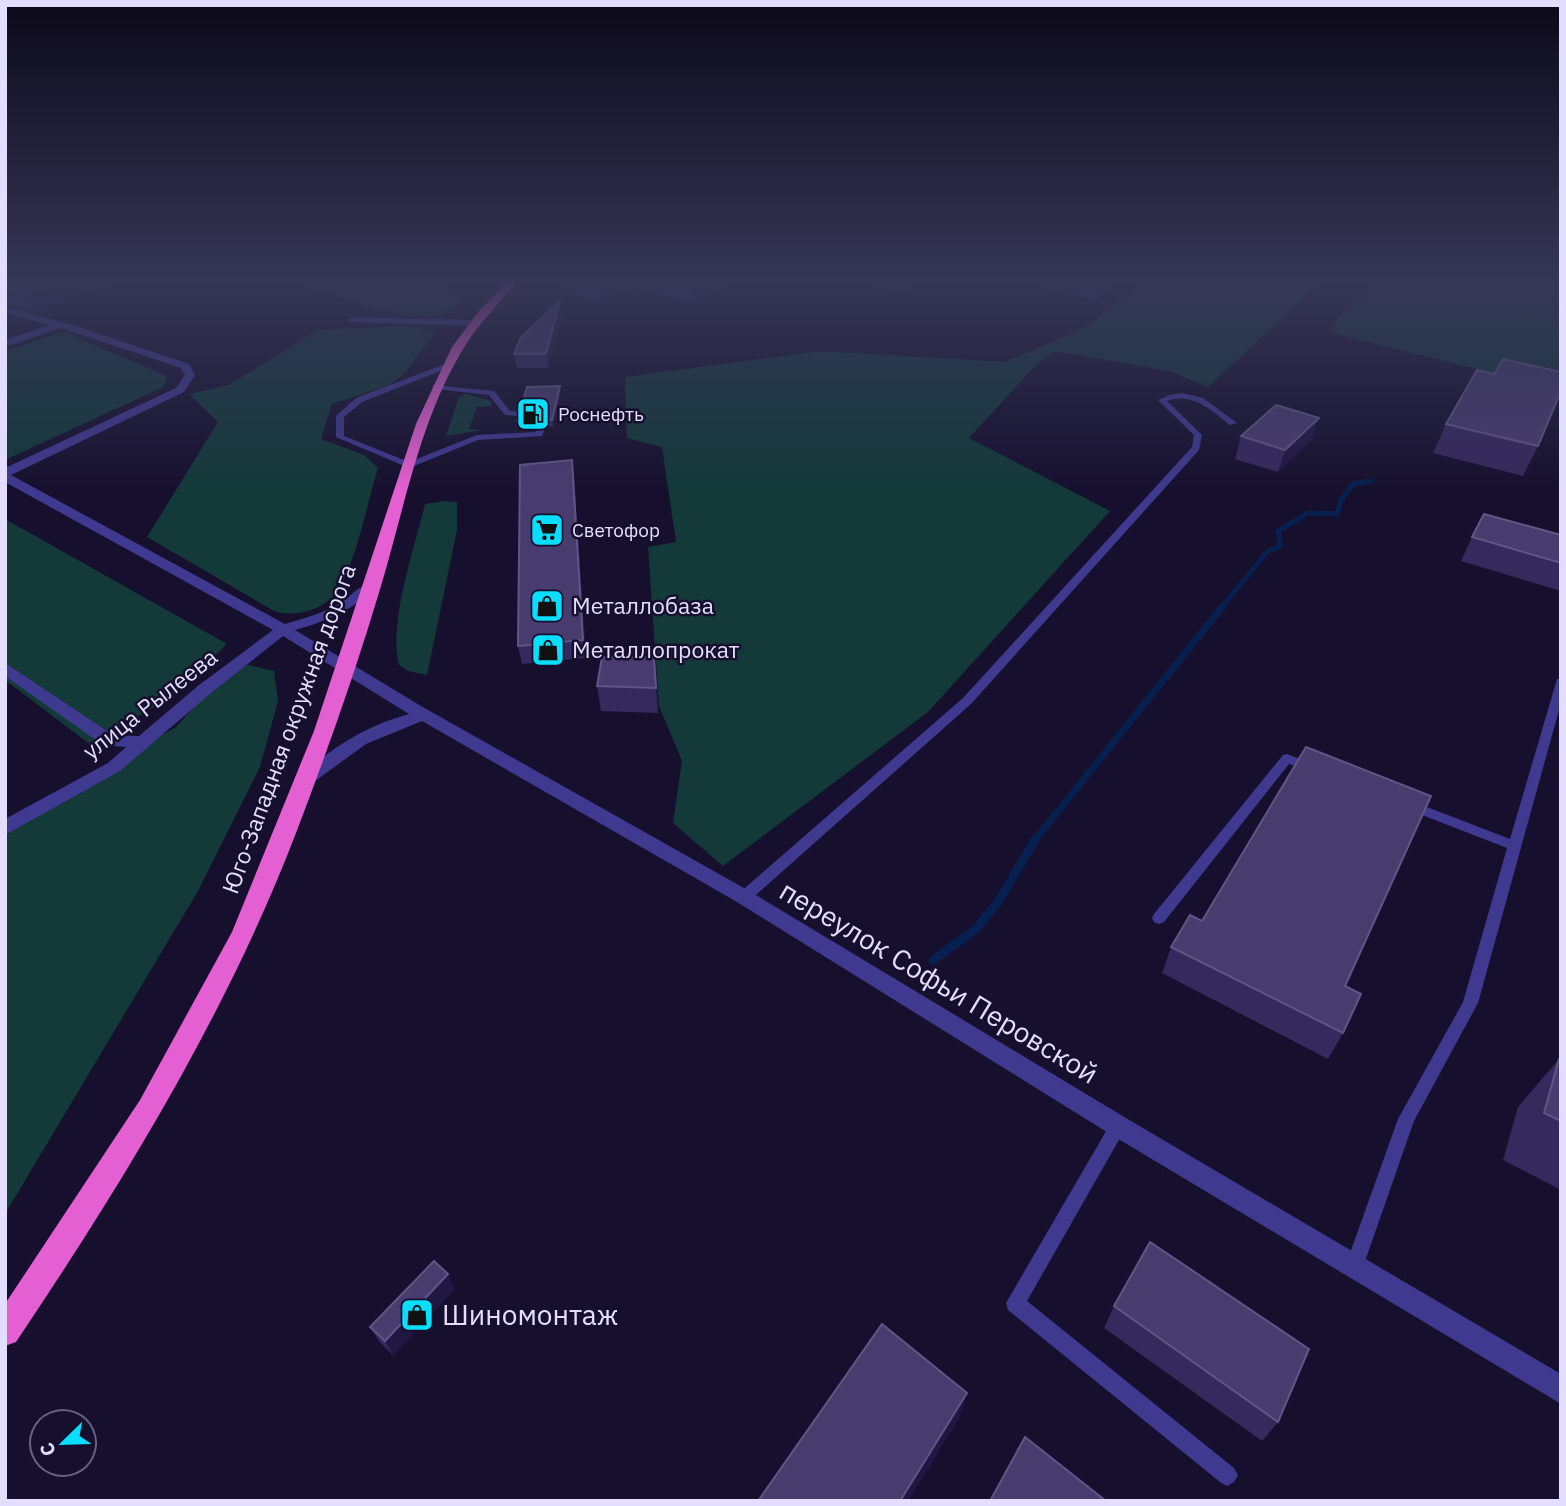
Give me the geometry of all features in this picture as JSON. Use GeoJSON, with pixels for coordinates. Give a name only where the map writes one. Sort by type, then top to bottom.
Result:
{"type":"FeatureCollection","features":[{"type":"Feature","properties":{"kind":"highway","name":"Юго-Западная окружная дорога"},"geometry":{"type":"LineString","coordinates":[[5,1331],[95,1198],[197,1022],[242,934],[305,780],[346,666],[436,387],[454,352]]}},
{"type":"Feature","properties":{"kind":"street"},"geometry":{"type":"LineString","coordinates":[[5,475],[180,390],[190,375],[185,366],[141,352]]}},
{"type":"Feature","properties":{"kind":"street","name":"переулок Софьи Перовской"},"geometry":{"type":"LineString","coordinates":[[5,475],[283,629],[424,715],[744,897],[1118,1126],[1561,1390]]}},
{"type":"Feature","properties":{"kind":"street"},"geometry":{"type":"LineString","coordinates":[[283,629],[320,619],[347,605],[372,586]]}},
{"type":"Feature","properties":{"kind":"street","name":"улица Рылеева"},"geometry":{"type":"LineString","coordinates":[[5,828],[114,766],[139,742],[283,629]]}},
{"type":"Feature","properties":{"kind":"street"},"geometry":{"type":"LineString","coordinates":[[5,668],[109,741],[139,742]]}},
{"type":"Feature","properties":{"kind":"street"},"geometry":{"type":"LineString","coordinates":[[305,780],[338,751],[374,731],[424,715]]}},
{"type":"Feature","properties":{"kind":"lane"},"geometry":{"type":"LineString","coordinates":[[436,387],[491,393],[508,413],[543,415],[539,434],[477,439],[410,465],[341,437],[340,416],[359,400],[445,366]]}},
{"type":"Feature","properties":{"kind":"lane"},"geometry":{"type":"LineString","coordinates":[[744,897],[967,701],[1196,448],[1198,435],[1161,400],[1177,393],[1200,399],[1233,423]]}},
{"type":"Feature","properties":{"kind":"lane"},"geometry":{"type":"LineString","coordinates":[[1354,1267],[1406,1119],[1470,1003],[1561,682]]}},
{"type":"Feature","properties":{"kind":"lane"},"geometry":{"type":"LineString","coordinates":[[1159,918],[1287,758],[1325,772]]}},
{"type":"Feature","properties":{"kind":"lane"},"geometry":{"type":"LineString","coordinates":[[1400,801],[1513,845]]}},
{"type":"Feature","properties":{"kind":"lane"},"geometry":{"type":"LineString","coordinates":[[1118,1126],[1015,1304],[1227,1475]]}},
{"type":"Feature","properties":{"kind":"green space"},"geometry":{"type":"Polygon","coordinates":[[[5,352],[111,352],[167,376],[163,387],[5,460],[5,352]]]}},
{"type":"Feature","properties":{"kind":"green space"},"geometry":{"type":"Polygon","coordinates":[[[282,352],[420,352],[403,375],[389,385],[332,404],[321,439],[364,455],[378,468],[361,531],[344,578],[332,598],[309,611],[291,614],[274,611],[147,537],[218,422],[189,394],[229,385],[282,352]]]}},
{"type":"Feature","properties":{"kind":"green space"},"geometry":{"type":"Polygon","coordinates":[[[811,352],[1005,362],[1027,352],[1052,352],[1033,368],[969,438],[1110,511],[928,712],[723,866],[673,823],[682,761],[659,706],[648,547],[676,542],[662,447],[627,438],[625,377],[811,352]]]}},
{"type":"Feature","properties":{"kind":"green space"},"geometry":{"type":"Polygon","coordinates":[[[1061,352],[1246,352],[1208,387],[1169,371],[1061,352]]]}},
{"type":"Feature","properties":{"kind":"green space"},"geometry":{"type":"Polygon","coordinates":[[[1409,352],[1561,352],[1561,390],[1409,352]]]}},
{"type":"Feature","properties":{"kind":"green space"},"geometry":{"type":"Polygon","coordinates":[[[466,394],[491,401],[492,406],[477,407],[469,429],[483,430],[446,436],[459,397],[466,394]]]}},
{"type":"Feature","properties":{"kind":"green space"},"geometry":{"type":"Polygon","coordinates":[[[457,502],[457,530],[427,675],[408,671],[399,665],[397,628],[404,584],[425,504],[457,502]]]}},
{"type":"Feature","properties":{"kind":"green space"},"geometry":{"type":"Polygon","coordinates":[[[5,519],[227,644],[175,694],[91,745],[5,680],[5,519]]]}},
{"type":"Feature","properties":{"kind":"green space"},"geometry":{"type":"Polygon","coordinates":[[[245,664],[274,671],[278,701],[260,767],[198,891],[5,1214],[5,828],[176,727],[213,686],[245,664]]]}},
{"type":"Feature","properties":{"kind":"building"},"geometry":{"type":"Polygon","coordinates":[[[515,352],[546,352],[546,354],[515,352]]]}},
{"type":"Feature","properties":{"kind":"building"},"geometry":{"type":"Polygon","coordinates":[[[1503,359],[1561,372],[1561,391],[1538,446],[1446,424],[1477,370],[1495,374],[1503,359]]]}},
{"type":"Feature","properties":{"kind":"building"},"geometry":{"type":"Polygon","coordinates":[[[560,386],[552,420],[537,416],[533,421],[517,421],[520,411],[543,415],[548,412],[547,404],[523,402],[527,387],[560,386]]]}},
{"type":"Feature","properties":{"kind":"building"},"geometry":{"type":"Polygon","coordinates":[[[1276,405],[1319,418],[1285,450],[1241,436],[1276,405]]]}},
{"type":"Feature","properties":{"kind":"building"},"geometry":{"type":"Polygon","coordinates":[[[572,460],[583,640],[518,646],[520,465],[572,460]]]}},
{"type":"Feature","properties":{"kind":"building"},"geometry":{"type":"Polygon","coordinates":[[[1484,514],[1561,535],[1561,563],[1472,537],[1484,514]]]}},
{"type":"Feature","properties":{"kind":"building"},"geometry":{"type":"Polygon","coordinates":[[[602,657],[654,657],[656,688],[597,686],[602,657]]]}},
{"type":"Feature","properties":{"kind":"building"},"geometry":{"type":"Polygon","coordinates":[[[1306,747],[1431,796],[1345,986],[1361,994],[1343,1033],[1171,947],[1190,915],[1202,921],[1306,747]]]}},
{"type":"Feature","properties":{"kind":"building"},"geometry":{"type":"Polygon","coordinates":[[[1559,1059],[1561,1060],[1561,1121],[1544,1113],[1559,1059]]]}},
{"type":"Feature","properties":{"kind":"building"},"geometry":{"type":"Polygon","coordinates":[[[1150,1242],[1309,1349],[1278,1422],[1114,1306],[1150,1242]]]}},
{"type":"Feature","properties":{"kind":"building"},"geometry":{"type":"Polygon","coordinates":[[[434,1261],[448,1274],[385,1341],[370,1327],[434,1261]]]}},
{"type":"Feature","properties":{"kind":"building"},"geometry":{"type":"Polygon","coordinates":[[[882,1324],[967,1393],[900,1501],[758,1501],[882,1324]]]}},
{"type":"Feature","properties":{"kind":"building"},"geometry":{"type":"Polygon","coordinates":[[[1025,1437],[1106,1501],[990,1501],[1025,1437]]]}},
{"type":"Feature","properties":{"kind":"waterway"},"geometry":{"type":"LineString","coordinates":[[1221,608],[1268,551],[1280,546],[1278,531],[1308,513],[1337,514],[1341,500],[1353,484],[1371,481]]}},
{"type":"Feature","properties":{"kind":"waterway"},"geometry":{"type":"LineString","coordinates":[[1035,840],[1222,607]]}},
{"type":"Feature","properties":{"kind":"waterway"},"geometry":{"type":"LineString","coordinates":[[933,960],[975,930],[998,902],[1036,838]]}},
{"type":"Feature","properties":{"kind":"place","name":"Роснефть"},"geometry":{"type":"Point","coordinates":[533,414]}},
{"type":"Feature","properties":{"kind":"place","name":"Светофор"},"geometry":{"type":"Point","coordinates":[547,530]}},
{"type":"Feature","properties":{"kind":"place","name":"Металлобаза"},"geometry":{"type":"Point","coordinates":[547,606]}},
{"type":"Feature","properties":{"kind":"place","name":"Металлопрокат"},"geometry":{"type":"Point","coordinates":[548,650]}},
{"type":"Feature","properties":{"kind":"place","name":"Шиномонтаж"},"geometry":{"type":"Point","coordinates":[417,1315]}}]}
